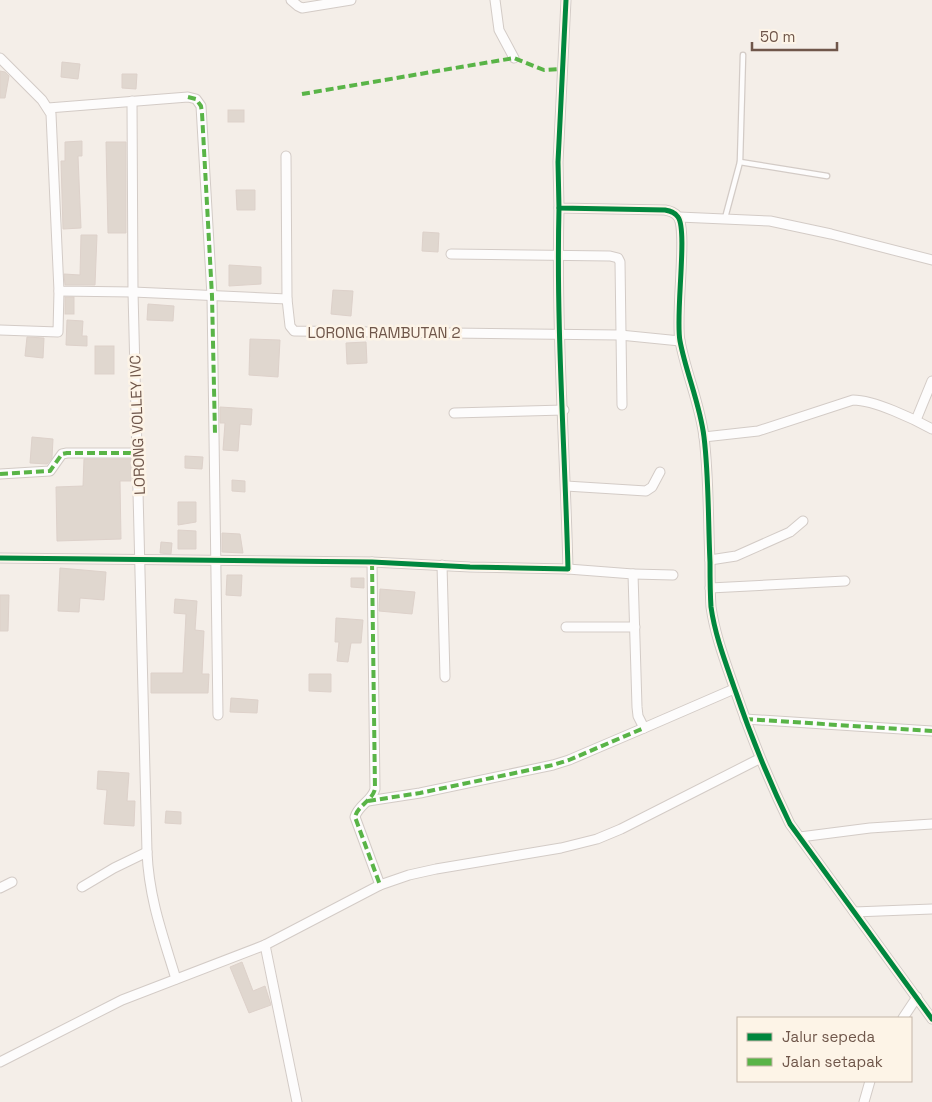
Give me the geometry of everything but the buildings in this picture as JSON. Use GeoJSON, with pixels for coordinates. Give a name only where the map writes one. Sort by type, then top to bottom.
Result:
{"type":"FeatureCollection","features":[{"type":"Feature","properties":{"kind":"street"},"geometry":{"type":"LineString","coordinates":[[291,0],[302,8],[351,0]]}},
{"type":"Feature","properties":{"kind":"street"},"geometry":{"type":"LineString","coordinates":[[495,0],[499,30],[514,58]]}},
{"type":"Feature","properties":{"kind":"street"},"geometry":{"type":"LineString","coordinates":[[566,0],[558,162],[558,256],[568,569]]}},
{"type":"Feature","properties":{"kind":"street"},"geometry":{"type":"LineString","coordinates":[[0,58],[42,100],[51,114],[59,291],[58,332],[0,330]]}},
{"type":"Feature","properties":{"kind":"street"},"geometry":{"type":"LineString","coordinates":[[48,108],[188,97],[196,100],[201,106],[212,296],[218,715]]}},
{"type":"Feature","properties":{"kind":"street","name":"LORONG VOLLEY IVC"},"geometry":{"type":"LineString","coordinates":[[132,101],[132,292],[138,453],[146,852],[152,900],[176,980]]}},
{"type":"Feature","properties":{"kind":"street","name":"LORONG RAMBUTAN 2"},"geometry":{"type":"LineString","coordinates":[[286,156],[287,299],[290,326],[296,331],[620,335],[680,341]]}},
{"type":"Feature","properties":{"kind":"street"},"geometry":{"type":"LineString","coordinates":[[559,208],[665,210],[673,212],[679,217],[770,221],[932,260]]}},
{"type":"Feature","properties":{"kind":"street"},"geometry":{"type":"LineString","coordinates":[[679,217],[682,253],[678,316],[680,341],[702,420],[708,482],[710,588],[712,611],[718,640],[759,759],[790,824],[932,1019]]}},
{"type":"Feature","properties":{"kind":"street"},"geometry":{"type":"LineString","coordinates":[[451,254],[610,256],[618,258],[620,262],[622,405]]}},
{"type":"Feature","properties":{"kind":"street"},"geometry":{"type":"LineString","coordinates":[[59,291],[132,292],[287,299]]}},
{"type":"Feature","properties":{"kind":"street"},"geometry":{"type":"LineString","coordinates":[[916,420],[932,381]]}},
{"type":"Feature","properties":{"kind":"street"},"geometry":{"type":"LineString","coordinates":[[704,437],[758,431],[854,400],[916,420],[932,429]]}},
{"type":"Feature","properties":{"kind":"street"},"geometry":{"type":"LineString","coordinates":[[454,413],[564,410]]}},
{"type":"Feature","properties":{"kind":"street"},"geometry":{"type":"LineString","coordinates":[[0,474],[50,471],[62,454],[67,453],[138,453]]}},
{"type":"Feature","properties":{"kind":"street"},"geometry":{"type":"LineString","coordinates":[[566,486],[646,491],[652,487],[660,472]]}},
{"type":"Feature","properties":{"kind":"street"},"geometry":{"type":"LineString","coordinates":[[710,560],[736,556],[790,532],[803,521]]}},
{"type":"Feature","properties":{"kind":"street"},"geometry":{"type":"LineString","coordinates":[[0,558],[140,558],[372,562],[673,575]]}},
{"type":"Feature","properties":{"kind":"street"},"geometry":{"type":"LineString","coordinates":[[372,562],[375,778],[374,794],[357,812],[356,820],[380,885]]}},
{"type":"Feature","properties":{"kind":"street"},"geometry":{"type":"LineString","coordinates":[[442,565],[445,677]]}},
{"type":"Feature","properties":{"kind":"street"},"geometry":{"type":"LineString","coordinates":[[634,574],[637,712],[644,728]]}},
{"type":"Feature","properties":{"kind":"street"},"geometry":{"type":"LineString","coordinates":[[710,588],[845,581]]}},
{"type":"Feature","properties":{"kind":"street"},"geometry":{"type":"LineString","coordinates":[[566,627],[635,627]]}},
{"type":"Feature","properties":{"kind":"street"},"geometry":{"type":"LineString","coordinates":[[368,801],[420,793],[553,765],[734,689]]}},
{"type":"Feature","properties":{"kind":"street"},"geometry":{"type":"LineString","coordinates":[[745,719],[932,731]]}},
{"type":"Feature","properties":{"kind":"street"},"geometry":{"type":"LineString","coordinates":[[1,1059],[122,1000],[265,945],[380,885],[409,875],[436,869],[561,848],[597,839],[621,829],[759,759]]}},
{"type":"Feature","properties":{"kind":"street"},"geometry":{"type":"LineString","coordinates":[[800,837],[870,828],[932,824]]}},
{"type":"Feature","properties":{"kind":"street"},"geometry":{"type":"LineString","coordinates":[[82,887],[146,852]]}},
{"type":"Feature","properties":{"kind":"street"},"geometry":{"type":"LineString","coordinates":[[0,888],[12,882]]}},
{"type":"Feature","properties":{"kind":"street"},"geometry":{"type":"LineString","coordinates":[[854,912],[932,908]]}},
{"type":"Feature","properties":{"kind":"street"},"geometry":{"type":"LineString","coordinates":[[265,945],[297,1102]]}},
{"type":"Feature","properties":{"kind":"street"},"geometry":{"type":"LineString","coordinates":[[904,1017],[916,997]]}},
{"type":"Feature","properties":{"kind":"street"},"geometry":{"type":"LineString","coordinates":[[864,1102],[870,1082]]}},
{"type":"Feature","properties":{"kind":"lane"},"geometry":{"type":"LineString","coordinates":[[725,218],[740,162],[743,55]]}},
{"type":"Feature","properties":{"kind":"lane"},"geometry":{"type":"LineString","coordinates":[[740,162],[827,176]]}},
{"type":"Feature","properties":{"kind":"marked path"},"geometry":{"type":"LineString","coordinates":[[302,94],[514,58],[544,70],[563,69]]}},
{"type":"Feature","properties":{"kind":"marked path"},"geometry":{"type":"LineString","coordinates":[[188,97],[196,99],[201,106],[202,113],[212,296],[215,434]]}},
{"type":"Feature","properties":{"kind":"marked path"},"geometry":{"type":"LineString","coordinates":[[0,474],[50,471],[62,454],[67,453],[138,453]]}},
{"type":"Feature","properties":{"kind":"marked path"},"geometry":{"type":"LineString","coordinates":[[372,562],[375,789],[355,817],[380,885]]}},
{"type":"Feature","properties":{"kind":"marked path"},"geometry":{"type":"LineString","coordinates":[[745,719],[932,731]]}},
{"type":"Feature","properties":{"kind":"marked path"},"geometry":{"type":"LineString","coordinates":[[368,801],[420,793],[553,765],[644,728]]}},
{"type":"Feature","properties":{"kind":"cycle path"},"geometry":{"type":"LineString","coordinates":[[566,0],[558,162],[559,208],[665,210],[671,211],[678,217],[682,238],[679,313],[680,341],[704,437],[708,483],[711,607],[721,648],[753,739],[790,824],[932,1019]]}},
{"type":"Feature","properties":{"kind":"cycle path"},"geometry":{"type":"LineString","coordinates":[[0,558],[372,562],[568,569],[560,343],[559,208]]}}]}
